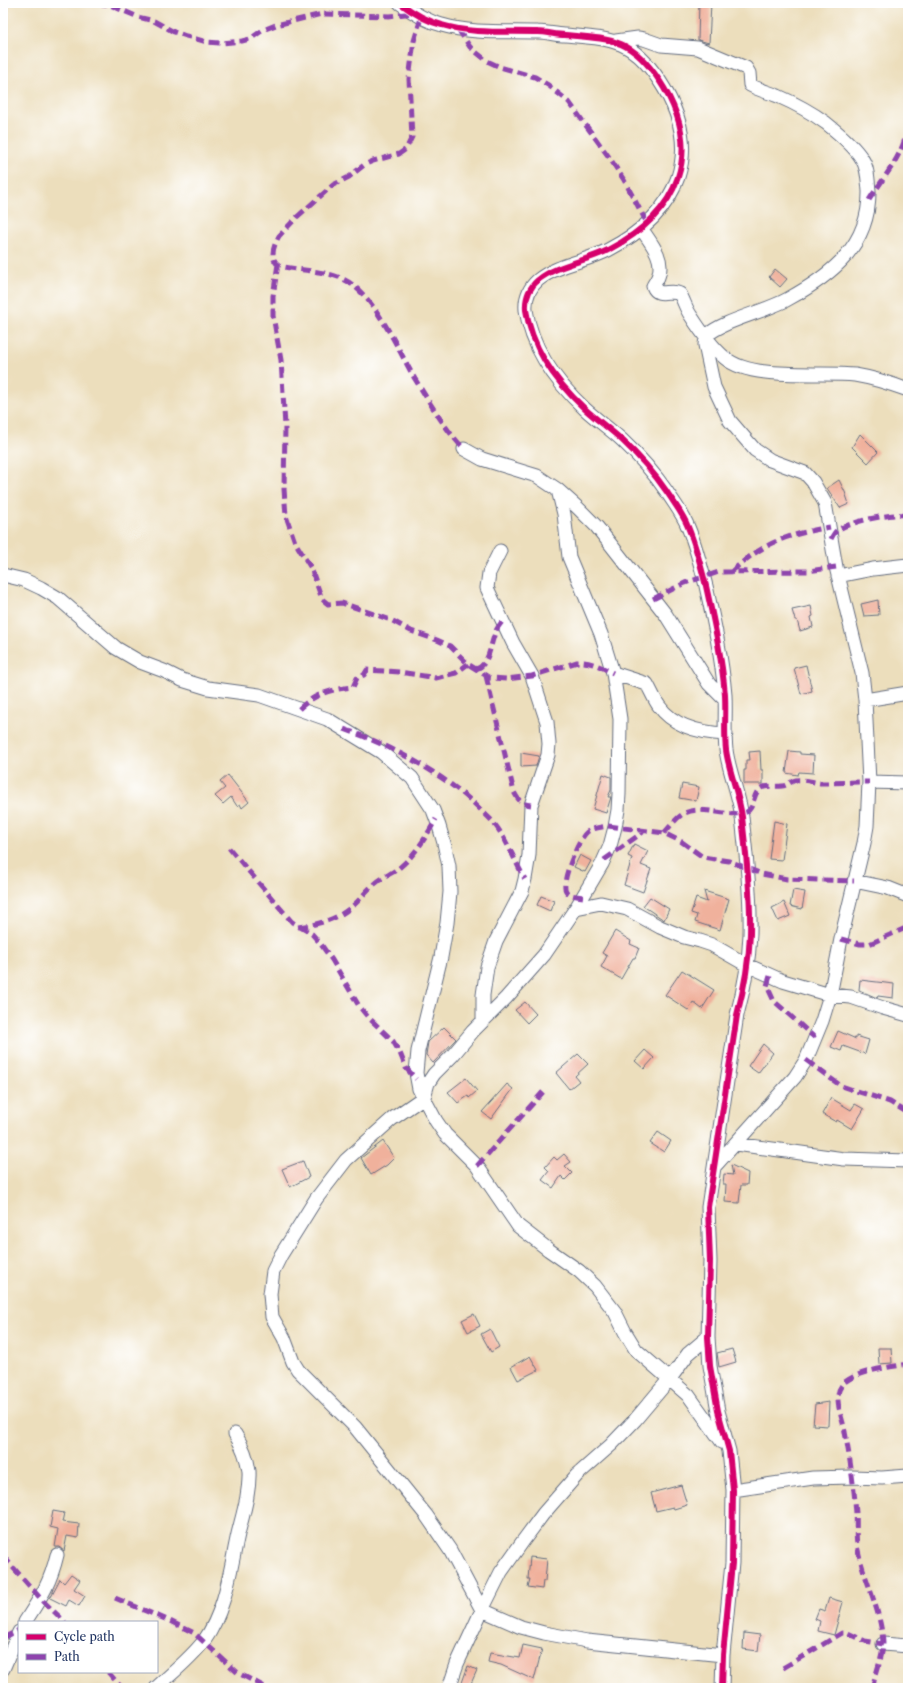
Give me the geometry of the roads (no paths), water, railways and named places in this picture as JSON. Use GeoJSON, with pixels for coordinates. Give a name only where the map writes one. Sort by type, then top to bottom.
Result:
{"type":"FeatureCollection","features":[{"type":"Feature","properties":{"kind":"street"},"geometry":{"type":"LineString","coordinates":[[400,3],[421,18],[440,25],[458,29],[542,32],[605,39],[616,42],[630,49],[643,61],[659,80],[676,113],[683,140],[681,165],[670,195],[657,214],[624,241],[605,252],[556,269],[538,280],[530,290],[526,300],[526,309],[532,336],[546,366],[582,407],[620,438],[643,461],[663,487],[688,525],[697,552],[718,637],[725,700],[726,750],[741,814],[749,902],[750,935],[747,965],[737,1015],[708,1207],[710,1261],[708,1337],[711,1374],[718,1411],[729,1451],[733,1490],[732,1563],[723,1655],[722,1688]]}},
{"type":"Feature","properties":{"kind":"street"},"geometry":{"type":"LineString","coordinates":[[616,42],[638,38],[661,45],[698,48],[746,68],[749,73],[750,86],[761,92],[776,95],[796,104],[826,123],[862,159],[867,174],[868,212],[863,229],[852,248],[827,274],[787,300],[766,310],[720,327],[711,331],[706,336],[705,345],[714,387],[730,421],[755,450],[770,460],[805,473],[813,482],[820,494],[828,514],[838,576],[862,674],[865,700],[869,782],[867,826],[830,995],[806,1060],[796,1077],[715,1166]]}},
{"type":"Feature","properties":{"kind":"street"},"geometry":{"type":"LineString","coordinates":[[641,228],[657,252],[659,258],[659,273],[653,286],[654,290],[660,293],[676,292],[680,294],[690,316],[725,358],[743,368],[784,373],[816,373],[856,376],[896,385],[908,390]]}},
{"type":"Feature","properties":{"kind":"street"},"geometry":{"type":"LineString","coordinates":[[464,449],[482,460],[537,476],[558,490],[597,527],[666,615],[709,684],[725,700]]}},
{"type":"Feature","properties":{"kind":"street"},"geometry":{"type":"LineString","coordinates":[[558,490],[564,514],[569,556],[601,634],[613,673],[620,719],[618,810],[610,846],[604,860],[576,908],[535,966],[430,1078],[423,1098],[392,1119],[346,1160],[320,1194],[281,1255],[273,1271],[270,1309],[275,1324],[284,1338],[293,1362],[298,1370],[355,1428],[426,1515],[450,1550],[482,1610],[521,1627],[544,1633],[587,1641],[723,1655]]}},
{"type":"Feature","properties":{"kind":"street"},"geometry":{"type":"LineString","coordinates":[[483,1021],[483,995],[486,967],[496,941],[516,902],[525,879],[529,851],[531,806],[548,755],[549,744],[546,717],[532,676],[513,643],[487,588],[489,573],[500,551]]}},
{"type":"Feature","properties":{"kind":"street"},"geometry":{"type":"LineString","coordinates":[[838,576],[873,569],[908,565]]}},
{"type":"Feature","properties":{"kind":"street"},"geometry":{"type":"LineString","coordinates":[[3,575],[24,580],[58,598],[116,648],[140,662],[182,680],[208,688],[259,694],[327,718],[381,752],[412,778],[433,810],[439,826],[449,866],[450,892],[447,923],[441,957],[418,1051],[416,1079],[423,1098],[445,1134],[477,1166],[518,1226],[549,1250],[580,1271],[596,1286],[615,1312],[636,1350],[689,1396],[729,1451]]}},
{"type":"Feature","properties":{"kind":"street"},"geometry":{"type":"LineString","coordinates":[[613,673],[647,684],[660,707],[668,716],[682,725],[703,731],[726,734]]}},
{"type":"Feature","properties":{"kind":"street"},"geometry":{"type":"LineString","coordinates":[[865,700],[908,693]]}},
{"type":"Feature","properties":{"kind":"street"},"geometry":{"type":"LineString","coordinates":[[869,782],[908,783]]}},
{"type":"Feature","properties":{"kind":"street"},"geometry":{"type":"LineString","coordinates":[[854,881],[888,888],[908,896]]}},
{"type":"Feature","properties":{"kind":"street"},"geometry":{"type":"LineString","coordinates":[[576,908],[601,903],[627,909],[672,932],[712,946],[747,965],[783,981],[830,995],[851,997],[908,1015]]}},
{"type":"Feature","properties":{"kind":"street"},"geometry":{"type":"LineString","coordinates":[[736,1144],[844,1159],[908,1161]]}},
{"type":"Feature","properties":{"kind":"street"},"geometry":{"type":"LineString","coordinates":[[449,1688],[457,1664],[482,1610],[502,1572],[543,1514],[577,1475],[611,1445],[635,1420],[669,1380],[688,1354],[708,1337]]}},
{"type":"Feature","properties":{"kind":"street"},"geometry":{"type":"LineString","coordinates":[[156,1688],[183,1664],[204,1640],[216,1620],[223,1603],[249,1481],[247,1461],[235,1434]]}},
{"type":"Feature","properties":{"kind":"street"},"geometry":{"type":"LineString","coordinates":[[733,1490],[813,1478],[882,1478],[908,1476]]}},
{"type":"Feature","properties":{"kind":"street"},"geometry":{"type":"LineString","coordinates":[[26,1621],[41,1600],[46,1590],[57,1555]]}},
{"type":"Feature","properties":{"kind":"street"},"geometry":{"type":"LineString","coordinates":[[3,1669],[18,1634]]}},
{"type":"Feature","properties":{"kind":"street"},"geometry":{"type":"LineString","coordinates":[[883,1644],[908,1646]]}}]}
